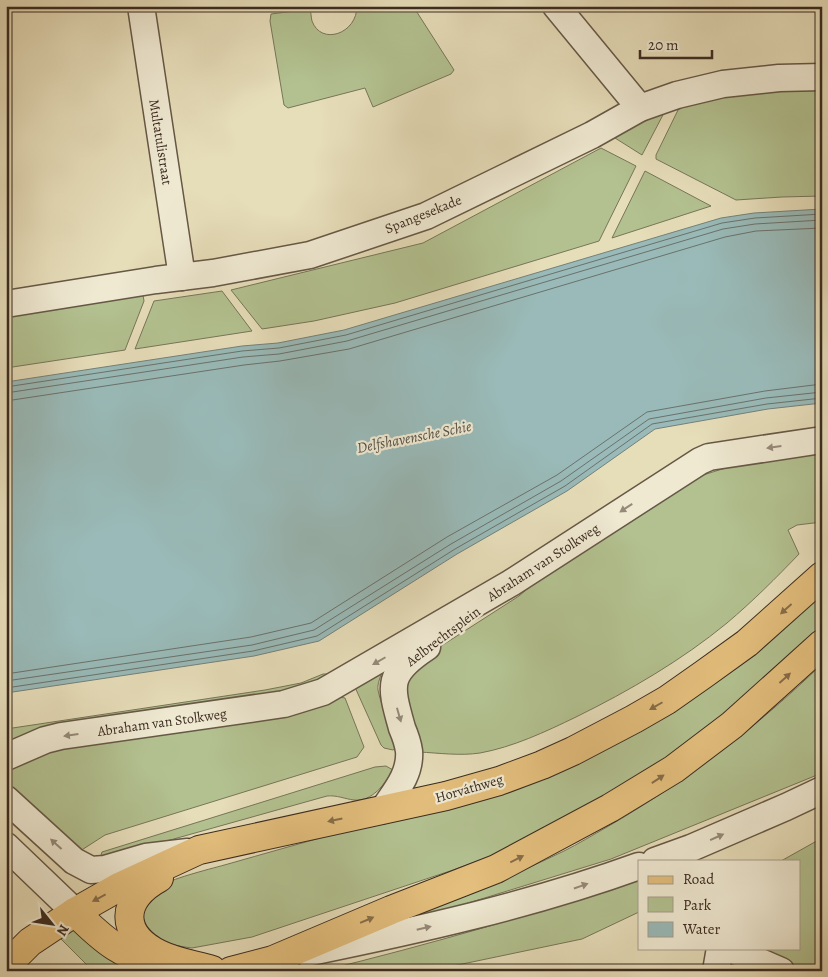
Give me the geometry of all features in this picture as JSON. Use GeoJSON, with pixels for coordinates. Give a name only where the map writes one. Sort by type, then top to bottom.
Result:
{"type":"FeatureCollection","features":[{"type":"Feature","properties":{"kind":"main road","name":"Horváthweg"},"geometry":{"type":"LineString","coordinates":[[8,962],[30,942],[75,912],[112,891],[199,850],[446,796],[499,781],[542,765],[610,733],[667,700],[747,643],[822,576]]}},
{"type":"Feature","properties":{"kind":"main road"},"geometry":{"type":"LineString","coordinates":[[75,912],[105,941],[125,954],[153,963],[186,969],[228,970],[273,960],[514,861],[610,808],[674,768],[732,725],[822,644]]}},
{"type":"Feature","properties":{"kind":"main road"},"geometry":{"type":"LineString","coordinates":[[199,850],[170,872],[146,885],[139,892],[131,905],[130,919],[135,935],[160,954],[228,970]]}},
{"type":"Feature","properties":{"kind":"street","name":"Multatulistraat"},"geometry":{"type":"LineString","coordinates":[[141,6],[182,278]]}},
{"type":"Feature","properties":{"kind":"street"},"geometry":{"type":"LineString","coordinates":[[556,6],[640,108]]}},
{"type":"Feature","properties":{"kind":"street","name":"Spangesekade"},"geometry":{"type":"LineString","coordinates":[[6,304],[156,280],[182,278],[310,255],[426,216],[592,135],[640,108],[677,95],[723,84],[779,78],[822,77]]}},
{"type":"Feature","properties":{"kind":"street","name":"Abraham van Stolkweg"},"geometry":{"type":"LineString","coordinates":[[6,757],[44,740],[61,736],[302,700],[344,681],[511,584],[670,479],[709,457],[822,440]]}},
{"type":"Feature","properties":{"kind":"street","name":"Aelbrechtsplein"},"geometry":{"type":"LineString","coordinates":[[383,810],[398,789],[405,774],[408,759],[409,750],[396,707],[393,688],[399,670],[406,662],[467,619],[511,584]]}},
{"type":"Feature","properties":{"kind":"street"},"geometry":{"type":"LineString","coordinates":[[661,860],[694,854],[822,790]]}},
{"type":"Feature","properties":{"kind":"street"},"geometry":{"type":"LineString","coordinates":[[6,799],[74,861],[91,870],[105,869],[146,857],[199,850]]}},
{"type":"Feature","properties":{"kind":"street"},"geometry":{"type":"LineString","coordinates":[[6,846],[75,912]]}},
{"type":"Feature","properties":{"kind":"street"},"geometry":{"type":"LineString","coordinates":[[273,960],[461,919],[566,891],[638,866]]}},
{"type":"Feature","properties":{"kind":"street"},"geometry":{"type":"LineString","coordinates":[[716,971],[720,950]]}},
{"type":"Feature","properties":{"kind":"street"},"geometry":{"type":"LineString","coordinates":[[733,950],[781,971]]}},
{"type":"Feature","properties":{"kind":"green space"},"geometry":{"type":"Polygon","coordinates":[[[357,6],[405,6],[407,8],[413,6],[454,70],[451,74],[373,107],[365,88],[288,108],[284,105],[270,21],[271,14],[310,9],[312,21],[317,29],[330,35],[345,30],[351,24],[357,6]]]}},
{"type":"Feature","properties":{"kind":"green space"},"geometry":{"type":"Polygon","coordinates":[[[822,88],[822,196],[736,200],[656,159],[656,155],[678,110],[683,106],[760,90],[822,88]]]}},
{"type":"Feature","properties":{"kind":"green space"},"geometry":{"type":"Polygon","coordinates":[[[665,111],[642,155],[615,138],[616,134],[625,128],[665,111]]]}},
{"type":"Feature","properties":{"kind":"green space"},"geometry":{"type":"Polygon","coordinates":[[[601,148],[636,166],[599,241],[395,303],[314,321],[262,329],[231,290],[423,243],[601,148]]]}},
{"type":"Feature","properties":{"kind":"green space"},"geometry":{"type":"Polygon","coordinates":[[[645,171],[711,206],[612,238],[645,171]]]}},
{"type":"Feature","properties":{"kind":"green space"},"geometry":{"type":"Polygon","coordinates":[[[222,291],[252,331],[135,349],[154,301],[222,291]]]}},
{"type":"Feature","properties":{"kind":"green space"},"geometry":{"type":"Polygon","coordinates":[[[143,295],[144,301],[125,350],[6,368],[6,316],[143,295]]]}},
{"type":"Feature","properties":{"kind":"green space"},"geometry":{"type":"Polygon","coordinates":[[[822,452],[822,522],[797,525],[788,530],[799,554],[773,581],[710,637],[616,697],[529,738],[505,747],[480,753],[419,752],[407,711],[406,683],[421,659],[519,596],[560,561],[700,476],[735,465],[822,452]]]}},
{"type":"Feature","properties":{"kind":"green space"},"geometry":{"type":"Polygon","coordinates":[[[822,594],[822,624],[791,657],[737,705],[631,782],[513,848],[252,937],[192,948],[165,942],[155,936],[146,925],[143,912],[147,900],[168,882],[334,834],[442,808],[754,652],[822,594]]]}},
{"type":"Feature","properties":{"kind":"green space"},"geometry":{"type":"Polygon","coordinates":[[[822,664],[822,773],[611,859],[423,917],[421,913],[564,851],[636,810],[692,772],[746,731],[822,664]]]}},
{"type":"Feature","properties":{"kind":"green space"},"geometry":{"type":"Polygon","coordinates":[[[382,670],[378,690],[396,740],[396,748],[393,750],[384,748],[381,745],[354,685],[382,670]]]}},
{"type":"Feature","properties":{"kind":"green space"},"geometry":{"type":"Polygon","coordinates":[[[323,674],[328,674],[330,682],[6,747],[6,729],[265,690],[301,683],[323,674]]]}},
{"type":"Feature","properties":{"kind":"green space"},"geometry":{"type":"Polygon","coordinates":[[[340,697],[345,698],[364,747],[357,757],[105,835],[77,853],[6,789],[6,768],[35,753],[340,697]]]}},
{"type":"Feature","properties":{"kind":"green space"},"geometry":{"type":"Polygon","coordinates":[[[386,766],[393,770],[382,786],[372,795],[361,800],[327,796],[113,856],[101,855],[102,852],[375,767],[386,766]]]}},
{"type":"Feature","properties":{"kind":"green space"},"geometry":{"type":"Polygon","coordinates":[[[822,838],[822,971],[807,971],[756,950],[800,950],[800,860],[783,860],[822,838]]]}},
{"type":"Feature","properties":{"kind":"green space"},"geometry":{"type":"Polygon","coordinates":[[[638,880],[638,912],[582,939],[429,971],[321,971],[481,929],[638,880]]]}},
{"type":"Feature","properties":{"kind":"green space"},"geometry":{"type":"Polygon","coordinates":[[[74,928],[147,971],[93,971],[60,938],[74,928]]]}},
{"type":"Feature","properties":{"kind":"water","name":"Delfshavensche Schie"},"geometry":{"type":"Polygon","coordinates":[[[822,209],[822,403],[768,409],[655,429],[567,491],[457,554],[319,641],[254,656],[6,693],[6,382],[242,346],[278,343],[344,330],[721,218],[754,213],[822,209]]]}}]}
